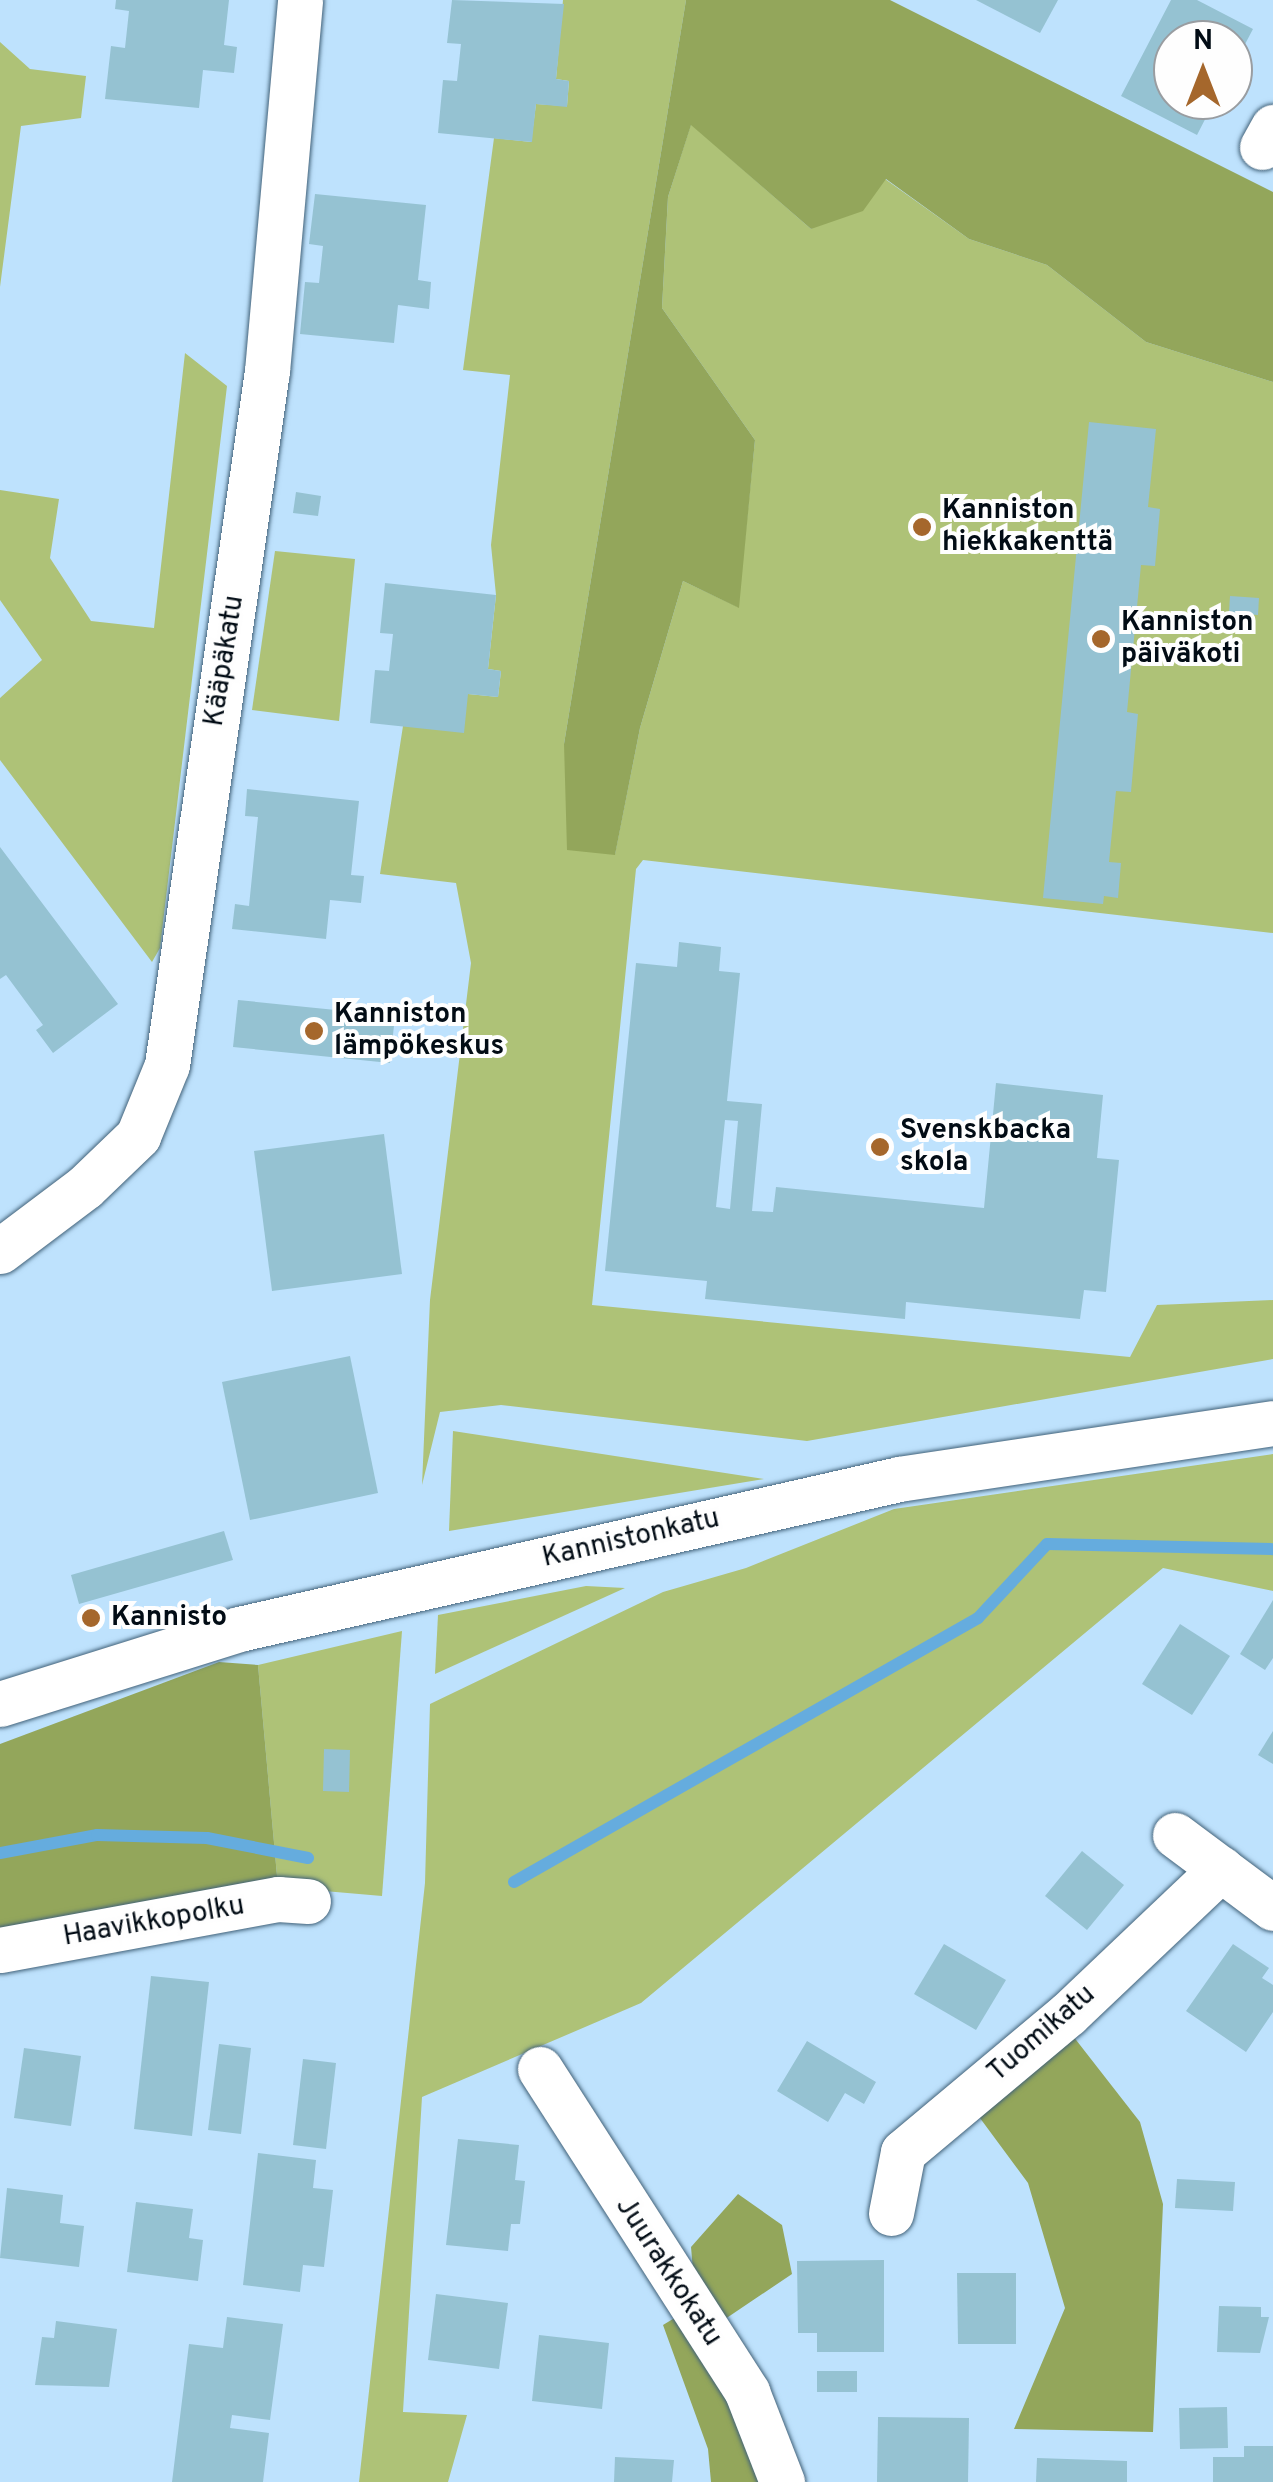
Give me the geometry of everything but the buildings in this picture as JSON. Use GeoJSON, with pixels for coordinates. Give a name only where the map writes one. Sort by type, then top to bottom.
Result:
{"type":"FeatureCollection","features":[{"type":"Feature","properties":{"kind":"street","name":"Kääpäkatu"},"geometry":{"type":"LineString","coordinates":[[0,1251],[85,1187],[138,1136],[168,1066],[267,371],[300,0]]}},
{"type":"Feature","properties":{"kind":"street","name":"Kannistonkatu"},"geometry":{"type":"LineString","coordinates":[[0,1704],[239,1629],[898,1479],[1273,1423]]}},
{"type":"Feature","properties":{"kind":"street"},"geometry":{"type":"LineString","coordinates":[[1175,1835],[1273,1908]]}},
{"type":"Feature","properties":{"kind":"street","name":"Tuomikatu"},"geometry":{"type":"LineString","coordinates":[[891,2213],[903,2152],[1068,2014],[1221,1869]]}},
{"type":"Feature","properties":{"kind":"street","name":"Haavikkopolku"},"geometry":{"type":"LineString","coordinates":[[0,1950],[278,1899],[308,1901]]}},
{"type":"Feature","properties":{"kind":"street","name":"Juurakkokatu"},"geometry":{"type":"LineString","coordinates":[[540,2069],[747,2392],[782,2482]]}},
{"type":"Feature","properties":{"kind":"green space"},"geometry":{"type":"Polygon","coordinates":[[[563,0],[686,0],[564,744],[615,854],[640,728],[683,581],[738,607],[755,440],[662,308],[668,197],[691,124],[811,229],[885,179],[969,239],[1047,265],[1146,342],[1273,382],[1273,933],[643,860],[636,869],[592,1305],[1130,1357],[1157,1305],[1273,1300],[1273,1359],[807,1441],[501,1405],[440,1412],[422,1485],[430,1300],[471,963],[456,883],[380,874],[403,726],[468,694],[498,697],[501,671],[488,669],[496,595],[491,545],[510,375],[463,370],[494,138],[531,142],[536,104],[567,106],[569,81],[556,79],[563,0]]]}},
{"type":"Feature","properties":{"kind":"green space"},"geometry":{"type":"Polygon","coordinates":[[[686,0],[890,0],[1273,192],[1273,382],[1146,342],[1047,265],[969,239],[886,179],[863,211],[811,229],[691,125],[668,197],[662,308],[755,440],[739,608],[683,581],[640,728],[615,855],[567,850],[564,744],[686,0]]]}},
{"type":"Feature","properties":{"kind":"green space"},"geometry":{"type":"Polygon","coordinates":[[[0,42],[30,69],[86,76],[81,118],[21,126],[0,287],[0,42]]]}},
{"type":"Feature","properties":{"kind":"green space"},"geometry":{"type":"Polygon","coordinates":[[[185,353],[227,386],[160,948],[152,962],[0,760],[0,698],[42,660],[0,600],[0,490],[59,499],[50,558],[91,621],[154,628],[185,353]]]}},
{"type":"Feature","properties":{"kind":"green space"},"geometry":{"type":"Polygon","coordinates":[[[275,551],[355,559],[339,721],[252,710],[275,551]]]}},
{"type":"Feature","properties":{"kind":"green space"},"geometry":{"type":"Polygon","coordinates":[[[453,1431],[764,1479],[449,1531],[453,1431]]]}},
{"type":"Feature","properties":{"kind":"green space"},"geometry":{"type":"Polygon","coordinates":[[[1273,1454],[1273,1591],[1163,1568],[641,2003],[422,2097],[403,2412],[467,2415],[448,2482],[359,2482],[425,1883],[430,1704],[663,1592],[746,1568],[894,1509],[1273,1454]]]}},
{"type":"Feature","properties":{"kind":"green space"},"geometry":{"type":"Polygon","coordinates":[[[586,1586],[625,1588],[435,1674],[438,1615],[586,1586]]]}},
{"type":"Feature","properties":{"kind":"green space"},"geometry":{"type":"Polygon","coordinates":[[[402,1631],[382,1896],[278,1887],[258,1665],[402,1631]]]}},
{"type":"Feature","properties":{"kind":"green space"},"geometry":{"type":"Polygon","coordinates":[[[219,1662],[258,1665],[278,1887],[0,1938],[0,1744],[219,1662]]]}},
{"type":"Feature","properties":{"kind":"green space"},"geometry":{"type":"Polygon","coordinates":[[[1073,2036],[1140,2122],[1163,2204],[1153,2432],[1014,2429],[1065,2308],[1028,2183],[977,2114],[1073,2036]]]}},
{"type":"Feature","properties":{"kind":"green space"},"geometry":{"type":"Polygon","coordinates":[[[738,2194],[782,2225],[792,2274],[697,2338],[767,2482],[711,2482],[708,2449],[663,2325],[696,2305],[691,2247],[738,2194]]]}},
{"type":"Feature","properties":{"kind":"waterway"},"geometry":{"type":"LineString","coordinates":[[514,1882],[978,1618],[1047,1544],[1273,1549]]}},
{"type":"Feature","properties":{"kind":"waterway"},"geometry":{"type":"LineString","coordinates":[[0,1853],[97,1835],[207,1838],[308,1858]]}},
{"type":"Feature","properties":{"kind":"place","name":"Kanniston hiekkakenttä"},"geometry":{"type":"Point","coordinates":[922,527]}},
{"type":"Feature","properties":{"kind":"place","name":"Kanniston päiväkoti"},"geometry":{"type":"Point","coordinates":[1101,639]}},
{"type":"Feature","properties":{"kind":"place","name":"Kanniston lämpökeskus"},"geometry":{"type":"Point","coordinates":[314,1031]}},
{"type":"Feature","properties":{"kind":"place","name":"Svenskbacka skola"},"geometry":{"type":"Point","coordinates":[880,1147]}},
{"type":"Feature","properties":{"kind":"place","name":"Kannisto"},"geometry":{"type":"Point","coordinates":[91,1618]}}]}
